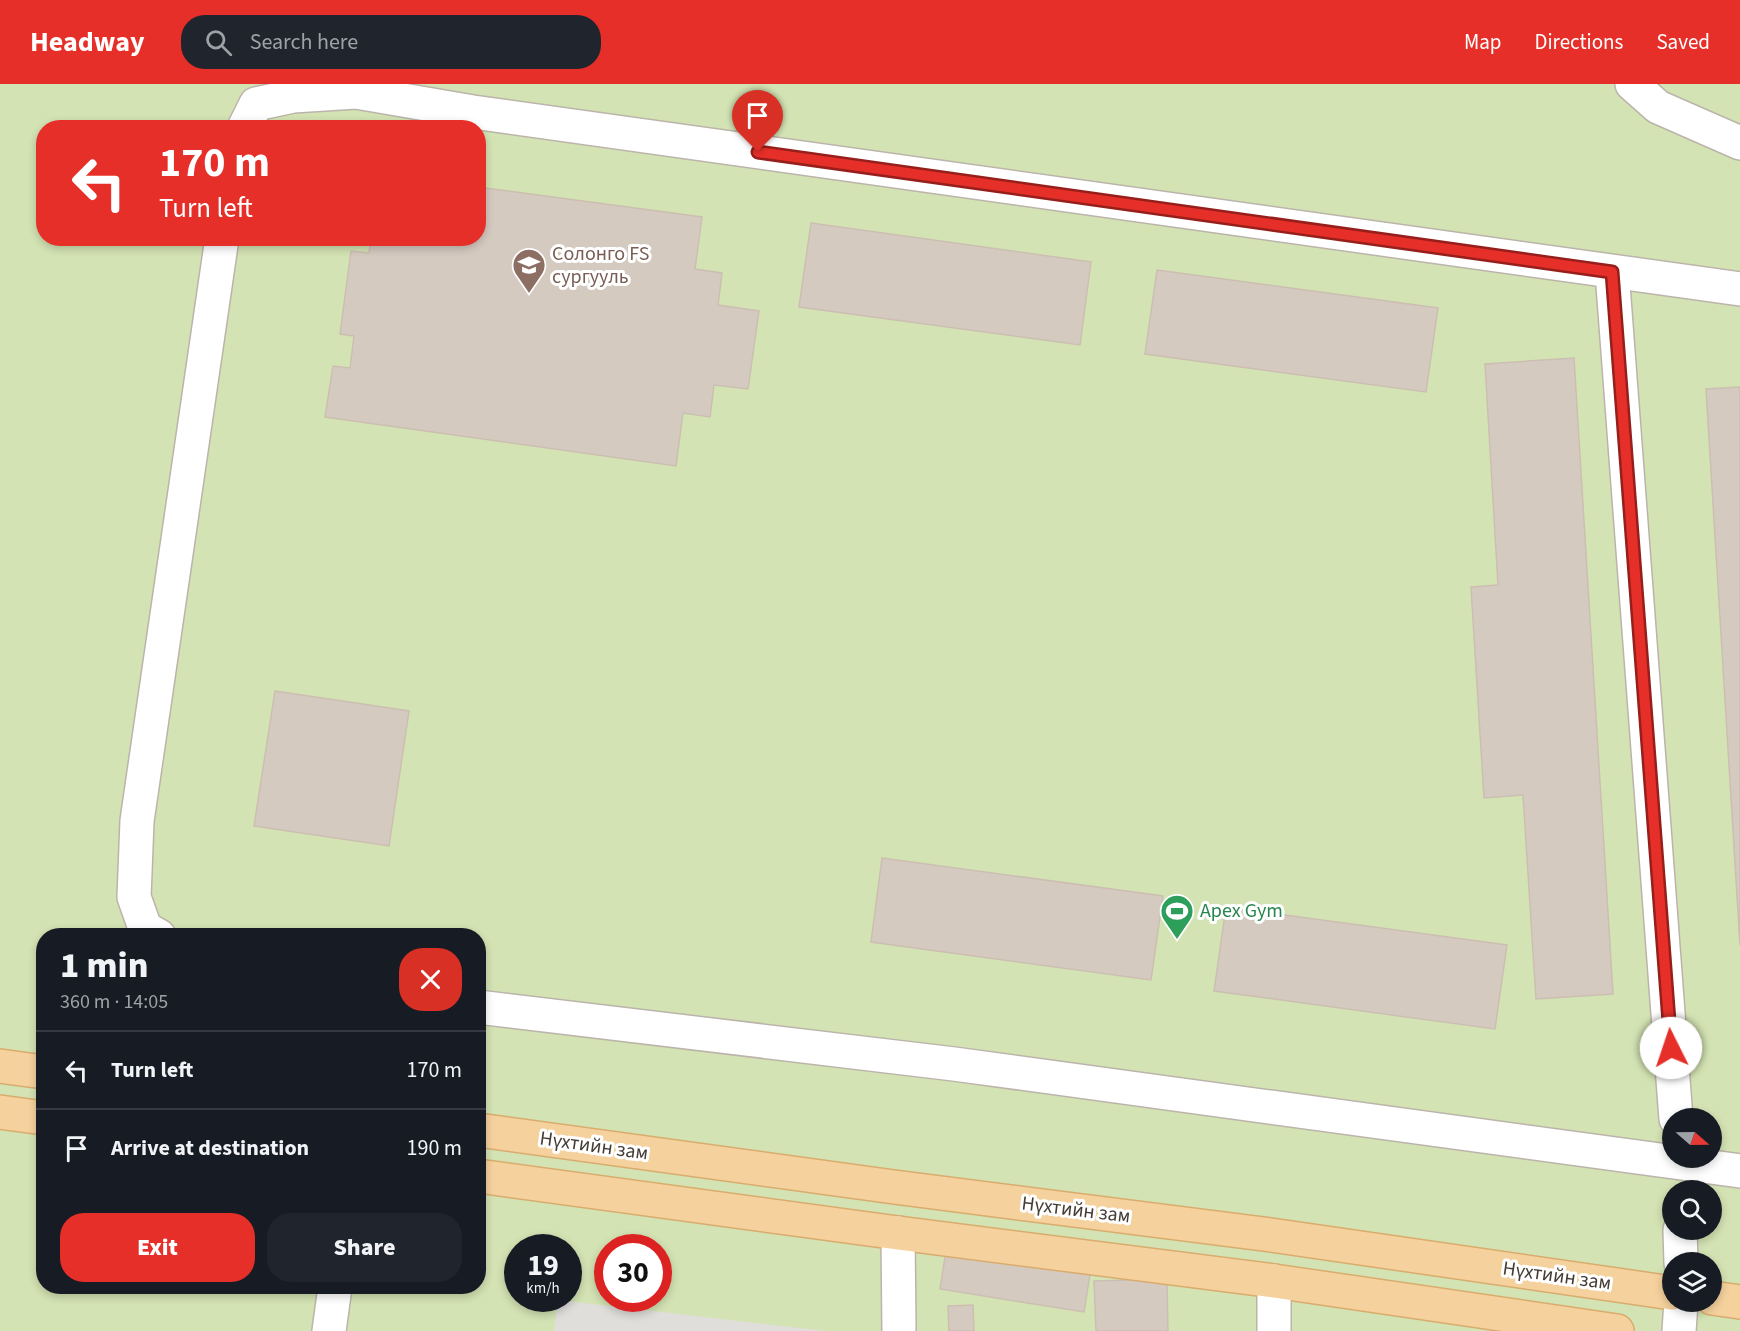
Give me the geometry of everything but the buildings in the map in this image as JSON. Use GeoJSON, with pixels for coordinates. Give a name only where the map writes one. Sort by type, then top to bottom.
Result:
{"type":"FeatureCollection","features":[{"type":"Feature","properties":{"kind":"main road"},"geometry":{"type":"LineString","coordinates":[[0,1066],[36,1071]]}},
{"type":"Feature","properties":{"kind":"main road"},"geometry":{"type":"LineString","coordinates":[[0,1112],[36,1117]]}},
{"type":"Feature","properties":{"kind":"main road","name":"Нүхтийн зам"},"geometry":{"type":"LineString","coordinates":[[486,1131],[894,1187],[1271,1235],[1662,1292]]}},
{"type":"Feature","properties":{"kind":"main road"},"geometry":{"type":"LineString","coordinates":[[486,1177],[1274,1281],[1617,1331]]}},
{"type":"Feature","properties":{"kind":"main road"},"geometry":{"type":"LineString","coordinates":[[1722,1299],[1740,1302]]}},
{"type":"Feature","properties":{"kind":"street"},"geometry":{"type":"LineString","coordinates":[[1632,84],[1658,107],[1740,143]]}},
{"type":"Feature","properties":{"kind":"street"},"geometry":{"type":"LineString","coordinates":[[248,120],[256,104],[293,96],[356,92],[473,112],[1740,289]]}},
{"type":"Feature","properties":{"kind":"street"},"geometry":{"type":"LineString","coordinates":[[147,928],[134,897],[137,821],[221,246]]}},
{"type":"Feature","properties":{"kind":"street"},"geometry":{"type":"LineString","coordinates":[[1612,272],[1675,1108]]}},
{"type":"Feature","properties":{"kind":"street"},"geometry":{"type":"LineString","coordinates":[[486,1008],[965,1066],[1680,1171],[1740,1172]]}},
{"type":"Feature","properties":{"kind":"street"},"geometry":{"type":"LineString","coordinates":[[897,1233],[899,1331]]}},
{"type":"Feature","properties":{"kind":"street"},"geometry":{"type":"LineString","coordinates":[[1274,1281],[1274,1331]]}},
{"type":"Feature","properties":{"kind":"street"},"geometry":{"type":"LineString","coordinates":[[329,1331],[334,1294]]}},
{"type":"Feature","properties":{"kind":"street"},"geometry":{"type":"LineString","coordinates":[[1679,1331],[1680,1312]]}},
{"type":"Feature","properties":{"kind":"green space"},"geometry":{"type":"Polygon","coordinates":[[[0,84],[1740,84],[1740,1331],[0,1331],[0,84]]]}},
{"type":"Feature","properties":{"kind":"shaded area"},"geometry":{"type":"Polygon","coordinates":[[[582,1303],[594,1304],[594,1312],[661,1312],[825,1331],[554,1331],[556,1312],[582,1312],[582,1303]]]}},
{"type":"Feature","properties":{"kind":"place","name":"Солонго FS сургууль"},"geometry":{"type":"Point","coordinates":[529,294]}},
{"type":"Feature","properties":{"kind":"place","name":"Apex Gym"},"geometry":{"type":"Point","coordinates":[1177,940]}},
{"type":"Feature","properties":{"kind":"route"},"geometry":{"type":"LineString","coordinates":[[758,152],[1612,272],[1671,1048]]}}]}
